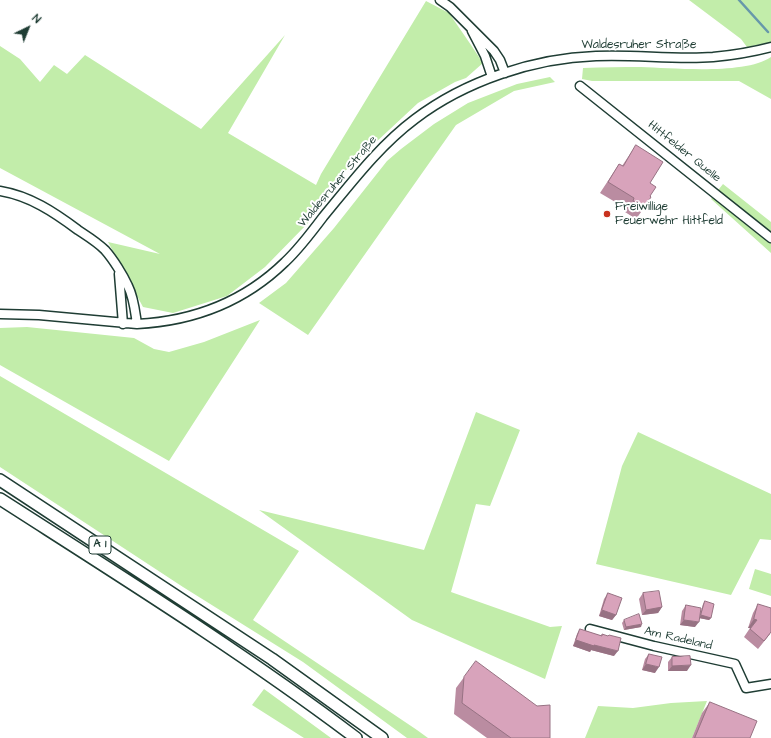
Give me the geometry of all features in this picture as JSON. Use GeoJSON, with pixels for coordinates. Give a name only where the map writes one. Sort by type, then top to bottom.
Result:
{"type":"FeatureCollection","features":[{"type":"Feature","properties":{"kind":"highway","name":"A 1"},"geometry":{"type":"LineString","coordinates":[[0,480],[272,659],[382,738]]}},
{"type":"Feature","properties":{"kind":"highway","name":"A 1"},"geometry":{"type":"LineString","coordinates":[[0,499],[192,624],[290,690],[356,738]]}},
{"type":"Feature","properties":{"kind":"street"},"geometry":{"type":"LineString","coordinates":[[440,0],[450,7],[470,29],[480,36],[494,51],[500,60],[505,73]]}},
{"type":"Feature","properties":{"kind":"street"},"geometry":{"type":"LineString","coordinates":[[470,29],[485,56],[492,77]]}},
{"type":"Feature","properties":{"kind":"street","name":"Waldesruher Straße"},"geometry":{"type":"LineString","coordinates":[[0,314],[39,315],[123,324],[152,323],[192,316],[215,308],[256,287],[286,261],[303,243],[365,166],[394,136],[416,118],[458,92],[492,77],[548,61],[597,56],[712,57],[740,54],[771,47]]}},
{"type":"Feature","properties":{"kind":"street","name":"Hittfelder Quelle"},"geometry":{"type":"LineString","coordinates":[[580,86],[633,126],[771,238]]}},
{"type":"Feature","properties":{"kind":"street"},"geometry":{"type":"LineString","coordinates":[[0,191],[23,197],[39,204],[66,221],[105,250],[115,263],[129,287],[133,299],[137,324]]}},
{"type":"Feature","properties":{"kind":"street"},"geometry":{"type":"LineString","coordinates":[[119,271],[122,289],[123,324]]}},
{"type":"Feature","properties":{"kind":"street","name":"Am Radeland"},"geometry":{"type":"LineString","coordinates":[[590,629],[654,646],[735,664],[746,688],[771,684]]}},
{"type":"Feature","properties":{"kind":"green space"},"geometry":{"type":"Polygon","coordinates":[[[689,0],[771,0],[771,42],[747,47],[741,39],[689,0]]]}},
{"type":"Feature","properties":{"kind":"green space"},"geometry":{"type":"Polygon","coordinates":[[[426,1],[449,13],[483,63],[466,78],[455,82],[418,103],[345,171],[308,223],[265,267],[227,296],[173,313],[143,307],[108,242],[160,254],[0,168],[0,46],[20,59],[40,82],[54,65],[67,74],[85,55],[201,129],[285,35],[228,133],[316,185],[321,174],[426,1]]]}},
{"type":"Feature","properties":{"kind":"green space"},"geometry":{"type":"Polygon","coordinates":[[[771,57],[771,99],[739,81],[592,81],[582,79],[583,68],[727,68],[759,63],[771,57]]]}},
{"type":"Feature","properties":{"kind":"green space"},"geometry":{"type":"Polygon","coordinates":[[[550,77],[555,82],[514,91],[456,125],[308,335],[259,303],[286,283],[334,228],[387,161],[401,149],[434,124],[468,103],[517,84],[550,77]]]}},
{"type":"Feature","properties":{"kind":"green space"},"geometry":{"type":"Polygon","coordinates":[[[723,184],[771,222],[771,253],[711,199],[723,184]]]}},
{"type":"Feature","properties":{"kind":"green space"},"geometry":{"type":"Polygon","coordinates":[[[260,320],[169,461],[0,365],[0,328],[27,327],[134,338],[154,349],[169,352],[204,342],[260,320]]]}},
{"type":"Feature","properties":{"kind":"green space"},"geometry":{"type":"Polygon","coordinates":[[[0,376],[299,551],[253,620],[428,738],[407,738],[303,662],[183,587],[0,467],[0,376]]]}},
{"type":"Feature","properties":{"kind":"green space"},"geometry":{"type":"Polygon","coordinates":[[[476,412],[520,430],[490,506],[476,504],[451,592],[550,627],[562,626],[545,679],[412,620],[259,510],[424,550],[476,412]]]}},
{"type":"Feature","properties":{"kind":"green space"},"geometry":{"type":"Polygon","coordinates":[[[638,432],[771,494],[771,540],[760,539],[731,595],[596,564],[622,466],[638,432]]]}},
{"type":"Feature","properties":{"kind":"green space"},"geometry":{"type":"Polygon","coordinates":[[[755,569],[771,574],[771,596],[749,589],[755,569]]]}},
{"type":"Feature","properties":{"kind":"green space"},"geometry":{"type":"Polygon","coordinates":[[[264,689],[331,738],[304,738],[252,705],[264,689]]]}},
{"type":"Feature","properties":{"kind":"green space"},"geometry":{"type":"Polygon","coordinates":[[[707,701],[692,738],[585,738],[598,706],[633,708],[671,703],[707,701]]]}},
{"type":"Feature","properties":{"kind":"building"},"geometry":{"type":"Polygon","coordinates":[[[636,145],[663,162],[650,183],[656,187],[644,208],[633,201],[634,198],[608,182],[619,164],[623,166],[636,145]]]}},
{"type":"Feature","properties":{"kind":"building"},"geometry":{"type":"Polygon","coordinates":[[[659,591],[662,607],[646,610],[643,593],[659,591]]]}},
{"type":"Feature","properties":{"kind":"building"},"geometry":{"type":"Polygon","coordinates":[[[608,593],[622,598],[616,615],[602,610],[608,593]]]}},
{"type":"Feature","properties":{"kind":"building"},"geometry":{"type":"Polygon","coordinates":[[[705,601],[714,604],[711,618],[701,615],[705,601]]]}},
{"type":"Feature","properties":{"kind":"building"},"geometry":{"type":"Polygon","coordinates":[[[758,604],[771,608],[771,632],[764,641],[750,629],[757,620],[754,619],[758,604]]]}},
{"type":"Feature","properties":{"kind":"building"},"geometry":{"type":"Polygon","coordinates":[[[686,605],[701,608],[699,622],[684,620],[686,605]]]}},
{"type":"Feature","properties":{"kind":"building"},"geometry":{"type":"Polygon","coordinates":[[[639,614],[642,624],[626,627],[624,620],[639,614]]]}},
{"type":"Feature","properties":{"kind":"building"},"geometry":{"type":"Polygon","coordinates":[[[580,629],[602,636],[602,634],[621,638],[618,651],[594,646],[576,640],[580,629]]]}},
{"type":"Feature","properties":{"kind":"building"},"geometry":{"type":"Polygon","coordinates":[[[649,654],[662,657],[659,667],[646,664],[649,654]]]}},
{"type":"Feature","properties":{"kind":"building"},"geometry":{"type":"Polygon","coordinates":[[[690,656],[691,665],[672,666],[672,657],[690,656]]]}},
{"type":"Feature","properties":{"kind":"building"},"geometry":{"type":"Polygon","coordinates":[[[476,661],[537,706],[550,705],[550,738],[511,738],[462,703],[464,677],[476,661]]]}},
{"type":"Feature","properties":{"kind":"building"},"geometry":{"type":"Polygon","coordinates":[[[710,702],[757,721],[750,738],[695,738],[710,702]]]}},
{"type":"Feature","properties":{"kind":"waterway"},"geometry":{"type":"LineString","coordinates":[[739,0],[768,32]]}},
{"type":"Feature","properties":{"kind":"place","name":"Freiwillige Feuerwehr Hittfeld"},"geometry":{"type":"Point","coordinates":[607,214]}}]}
